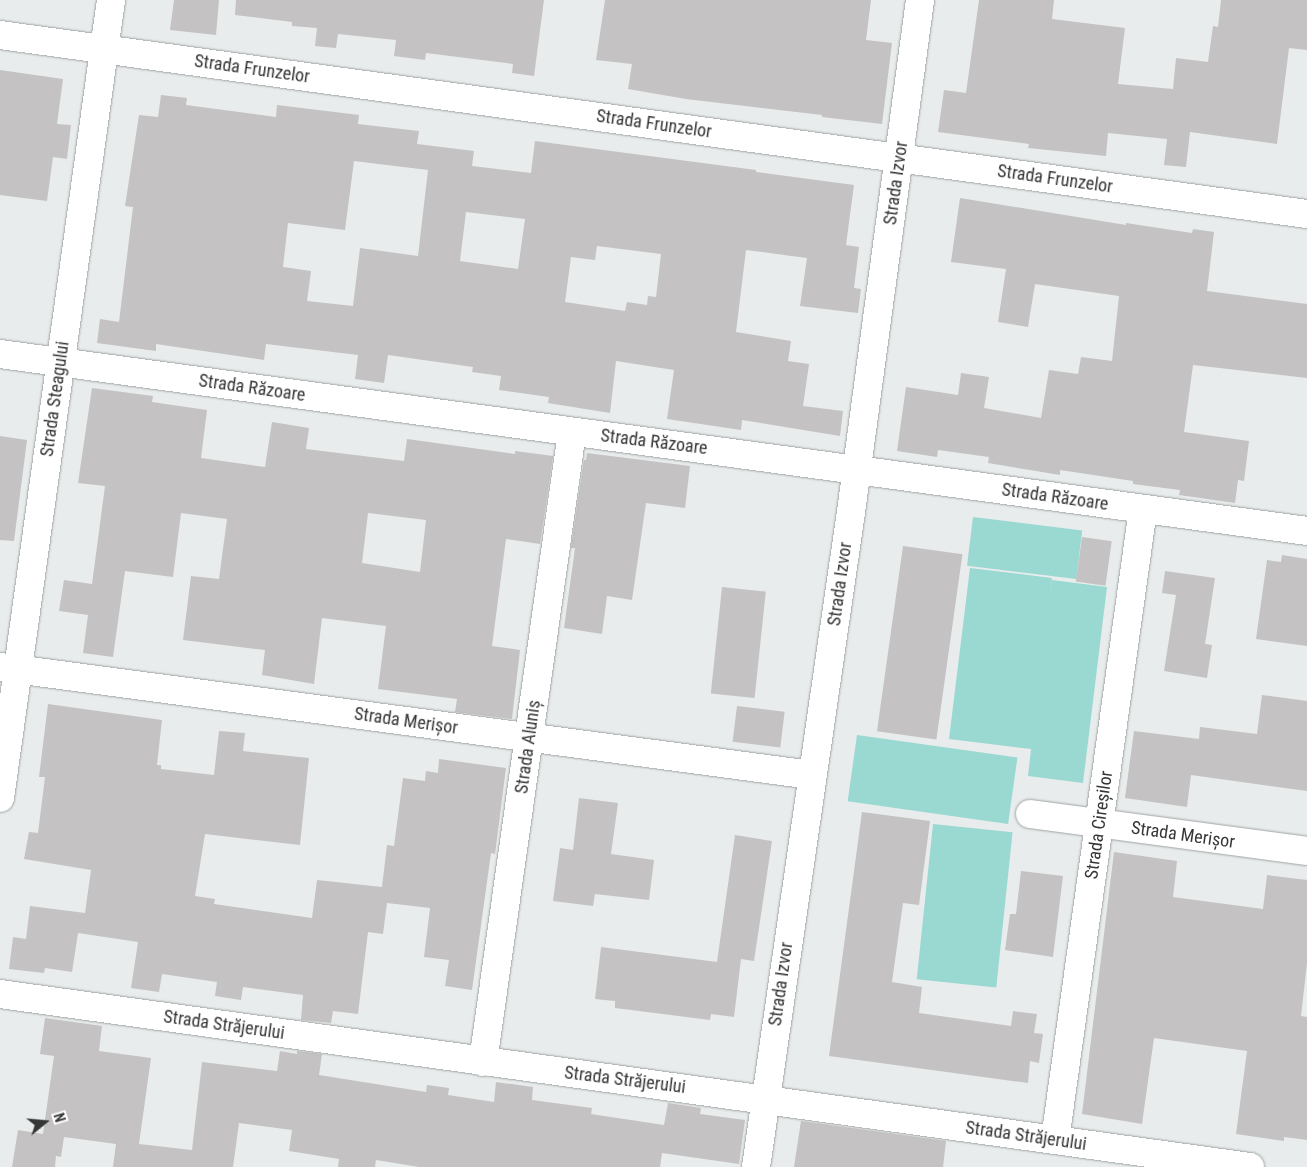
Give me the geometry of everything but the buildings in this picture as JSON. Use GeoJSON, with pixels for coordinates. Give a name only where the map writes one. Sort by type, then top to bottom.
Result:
{"type":"FeatureCollection","features":[{"type":"Feature","properties":{"kind":"street","name":"Strada Steagului"},"geometry":{"type":"LineString","coordinates":[[0,798],[9,668],[60,362],[111,0]]}},
{"type":"Feature","properties":{"kind":"street","name":"Strada Izvor"},"geometry":{"type":"LineString","coordinates":[[756,1167],[856,469],[920,0]]}},
{"type":"Feature","properties":{"kind":"street","name":"Strada Frunzelor"},"geometry":{"type":"LineString","coordinates":[[0,35],[1307,214]]}},
{"type":"Feature","properties":{"kind":"street","name":"Strada Răzoare"},"geometry":{"type":"LineString","coordinates":[[0,354],[856,469],[1307,532]]}},
{"type":"Feature","properties":{"kind":"street","name":"Strada Aluniș"},"geometry":{"type":"LineString","coordinates":[[483,1062],[572,432]]}},
{"type":"Feature","properties":{"kind":"street","name":"Strada Cireșilor"},"geometry":{"type":"LineString","coordinates":[[1055,1140],[1143,509]]}},
{"type":"Feature","properties":{"kind":"street","name":"Strada Merișor"},"geometry":{"type":"LineString","coordinates":[[9,668],[812,775]]}},
{"type":"Feature","properties":{"kind":"street","name":"Strada Merișor"},"geometry":{"type":"LineString","coordinates":[[1030,814],[1307,851]]}},
{"type":"Feature","properties":{"kind":"street","name":"Strada Străjerului"},"geometry":{"type":"LineString","coordinates":[[0,994],[1250,1167]]}},
{"type":"Feature","properties":{"kind":"shaded area"},"geometry":{"type":"Polygon","coordinates":[[[973,517],[1082,530],[1076,579],[967,566],[973,517]]]}},
{"type":"Feature","properties":{"kind":"shaded area"},"geometry":{"type":"Polygon","coordinates":[[[970,568],[1052,578],[1050,598],[1052,580],[1107,587],[1083,783],[1028,776],[1031,749],[949,739],[970,568]]]}},
{"type":"Feature","properties":{"kind":"shaded area"},"geometry":{"type":"Polygon","coordinates":[[[857,735],[1017,758],[1008,824],[848,801],[857,735]]]}},
{"type":"Feature","properties":{"kind":"shaded area"},"geometry":{"type":"Polygon","coordinates":[[[933,824],[1013,832],[996,988],[917,979],[933,824]]]}}]}
